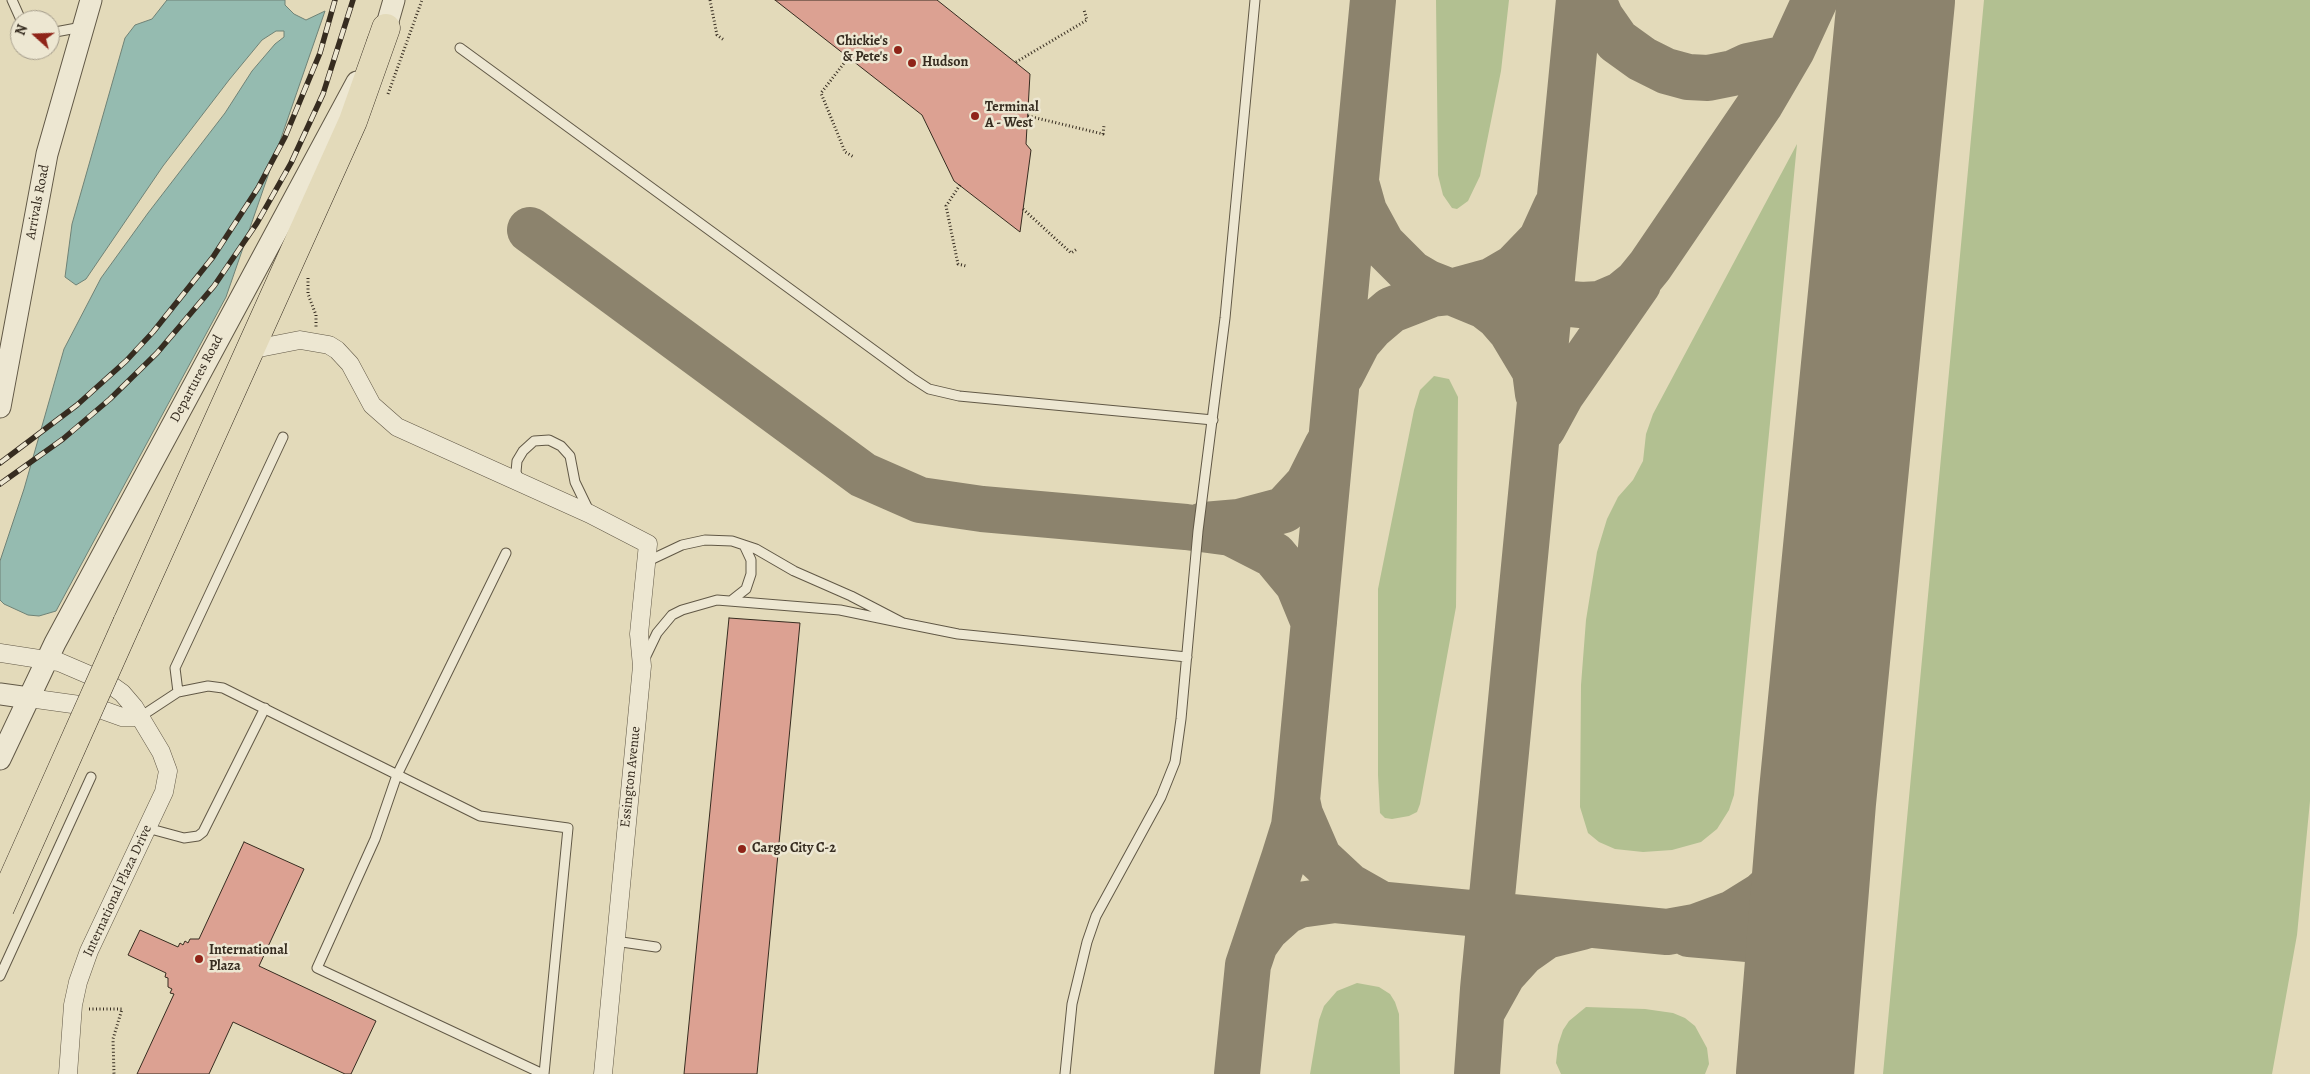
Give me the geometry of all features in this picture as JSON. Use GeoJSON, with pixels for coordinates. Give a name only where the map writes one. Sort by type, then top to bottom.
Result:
{"type":"FeatureCollection","features":[{"type":"Feature","properties":{"kind":"highway"},"geometry":{"type":"LineString","coordinates":[[0,908],[353,121],[386,28]]}},
{"type":"Feature","properties":{"kind":"street","name":"Arrivals Road"},"geometry":{"type":"LineString","coordinates":[[0,407],[47,154],[91,0]]}},
{"type":"Feature","properties":{"kind":"street","name":"Departures Road"},"geometry":{"type":"LineString","coordinates":[[0,759],[48,659],[386,28],[394,0]]}},
{"type":"Feature","properties":{"kind":"street","name":"Essington Avenue"},"geometry":{"type":"LineString","coordinates":[[249,350],[300,340],[329,345],[344,357],[366,397],[387,420],[408,433],[590,514],[648,544],[639,634],[642,666],[603,1074]]}},
{"type":"Feature","properties":{"kind":"street","name":"International Plaza Drive"},"geometry":{"type":"LineString","coordinates":[[0,653],[48,659],[69,665],[108,683],[128,699],[140,717],[164,759],[168,776],[164,792],[90,951],[78,982],[73,1008],[68,1074]]}},
{"type":"Feature","properties":{"kind":"street"},"geometry":{"type":"LineString","coordinates":[[0,694],[94,707],[122,717],[140,717]]}},
{"type":"Feature","properties":{"kind":"lane"},"geometry":{"type":"LineString","coordinates":[[1065,1074],[1072,1004],[1086,942],[1096,916],[1161,797],[1175,762],[1198,531],[1213,420],[1255,0]]}},
{"type":"Feature","properties":{"kind":"lane"},"geometry":{"type":"LineString","coordinates":[[60,31],[83,26]]}},
{"type":"Feature","properties":{"kind":"lane"},"geometry":{"type":"LineString","coordinates":[[460,48],[929,389],[960,396],[1213,420]]}},
{"type":"Feature","properties":{"kind":"lane"},"geometry":{"type":"LineString","coordinates":[[178,692],[175,668],[282,437]]}},
{"type":"Feature","properties":{"kind":"lane"},"geometry":{"type":"LineString","coordinates":[[521,484],[516,472],[517,461],[523,451],[534,441],[549,440],[562,446],[570,456],[575,482],[590,514]]}},
{"type":"Feature","properties":{"kind":"lane"},"geometry":{"type":"LineString","coordinates":[[646,562],[671,549],[695,542],[719,539],[744,545],[903,623]]}},
{"type":"Feature","properties":{"kind":"lane"},"geometry":{"type":"LineString","coordinates":[[732,600],[746,589],[751,574],[751,560],[744,545]]}},
{"type":"Feature","properties":{"kind":"lane"},"geometry":{"type":"LineString","coordinates":[[140,717],[178,692],[208,686],[222,688],[265,708],[397,775],[486,818],[568,828],[544,1074],[318,968],[375,839],[397,775],[506,553]]}},
{"type":"Feature","properties":{"kind":"lane"},"geometry":{"type":"LineString","coordinates":[[642,666],[650,644],[672,616],[682,610],[698,605],[732,600],[840,610],[958,634],[1187,656]]}},
{"type":"Feature","properties":{"kind":"lane"},"geometry":{"type":"LineString","coordinates":[[147,828],[184,838],[198,836],[203,832],[265,708]]}},
{"type":"Feature","properties":{"kind":"lane"},"geometry":{"type":"LineString","coordinates":[[0,976],[91,778]]}},
{"type":"Feature","properties":{"kind":"lane"},"geometry":{"type":"LineString","coordinates":[[615,941],[656,947]]}},
{"type":"Feature","properties":{"kind":"path"},"geometry":{"type":"LineString","coordinates":[[710,0],[717,35],[724,40]]}},
{"type":"Feature","properties":{"kind":"path"},"geometry":{"type":"LineString","coordinates":[[1016,62],[1087,20],[1084,10]]}},
{"type":"Feature","properties":{"kind":"path"},"geometry":{"type":"LineString","coordinates":[[848,58],[821,93],[844,152],[854,157]]}},
{"type":"Feature","properties":{"kind":"path"},"geometry":{"type":"LineString","coordinates":[[1028,116],[1103,134],[1104,126]]}},
{"type":"Feature","properties":{"kind":"path"},"geometry":{"type":"LineString","coordinates":[[960,185],[946,206],[958,264],[966,266]]}},
{"type":"Feature","properties":{"kind":"path"},"geometry":{"type":"LineString","coordinates":[[1023,210],[1070,253],[1077,249]]}},
{"type":"Feature","properties":{"kind":"path"},"geometry":{"type":"LineString","coordinates":[[86,1009],[122,1009],[113,1039],[114,1074]]}},
{"type":"Feature","properties":{"kind":"green space"},"geometry":{"type":"Polygon","coordinates":[[[1436,0],[1509,0],[1501,71],[1480,176],[1468,201],[1457,209],[1452,208],[1443,195],[1438,175],[1436,0]]]}},
{"type":"Feature","properties":{"kind":"green space"},"geometry":{"type":"Polygon","coordinates":[[[1984,0],[2310,0],[2310,801],[2297,935],[2272,1074],[1883,1074],[1984,0]]]}},
{"type":"Feature","properties":{"kind":"green space"},"geometry":{"type":"Polygon","coordinates":[[[1797,144],[1734,795],[1729,810],[1717,829],[1701,842],[1672,850],[1643,852],[1615,849],[1599,842],[1588,833],[1580,807],[1581,685],[1586,620],[1597,552],[1607,519],[1618,497],[1633,480],[1643,461],[1646,434],[1653,414],[1797,144]]]}},
{"type":"Feature","properties":{"kind":"green space"},"geometry":{"type":"Polygon","coordinates":[[[1434,376],[1449,379],[1458,397],[1456,607],[1420,804],[1417,812],[1409,816],[1392,819],[1385,818],[1380,813],[1378,775],[1378,589],[1414,410],[1420,390],[1434,376]]]}},
{"type":"Feature","properties":{"kind":"green space"},"geometry":{"type":"Polygon","coordinates":[[[1357,983],[1379,987],[1390,994],[1395,1002],[1399,1014],[1400,1074],[1310,1074],[1319,1020],[1324,1006],[1337,991],[1357,983]]]}},
{"type":"Feature","properties":{"kind":"green space"},"geometry":{"type":"Polygon","coordinates":[[[1586,1007],[1645,1009],[1673,1013],[1685,1018],[1695,1026],[1707,1048],[1709,1064],[1705,1074],[1561,1074],[1556,1063],[1558,1045],[1563,1030],[1569,1021],[1586,1007]]]}},
{"type":"Feature","properties":{"kind":"water"},"geometry":{"type":"Polygon","coordinates":[[[167,0],[285,0],[285,5],[294,14],[306,20],[325,11],[226,297],[56,611],[39,616],[28,615],[4,604],[0,600],[0,561],[24,489],[64,349],[101,278],[225,113],[252,71],[275,44],[284,37],[284,31],[276,31],[262,40],[163,166],[86,279],[76,285],[65,277],[72,224],[125,38],[135,25],[152,19],[167,0]]]}},
{"type":"Feature","properties":{"kind":"building","name":"Terminal A - West"},"geometry":{"type":"Polygon","coordinates":[[[775,0],[937,0],[1030,74],[1026,144],[1031,150],[1020,232],[954,181],[922,115],[775,0]]]}},
{"type":"Feature","properties":{"kind":"building","name":"Cargo City C-2"},"geometry":{"type":"Polygon","coordinates":[[[729,618],[800,623],[757,1074],[684,1074],[729,618]]]}},
{"type":"Feature","properties":{"kind":"building","name":"International Plaza"},"geometry":{"type":"Polygon","coordinates":[[[244,842],[304,869],[259,966],[376,1021],[351,1074],[345,1074],[233,1022],[209,1074],[137,1074],[174,994],[170,993],[172,989],[168,987],[168,978],[165,977],[166,973],[128,955],[140,930],[178,947],[180,943],[183,945],[185,941],[188,943],[190,939],[199,939],[244,842]]]}},
{"type":"Feature","properties":{"kind":"taxiway"},"geometry":{"type":"LineString","coordinates":[[1237,1074],[1248,965],[1294,826],[1373,0]]}},
{"type":"Feature","properties":{"kind":"taxiway"},"geometry":{"type":"LineString","coordinates":[[1477,1074],[1483,989],[1579,0]]}},
{"type":"Feature","properties":{"kind":"taxiway"},"geometry":{"type":"LineString","coordinates":[[1593,0],[1601,18],[1617,41],[1642,59],[1666,71],[1688,77],[1708,78],[1733,73],[1748,66],[1787,58]]}},
{"type":"Feature","properties":{"kind":"taxiway"},"geometry":{"type":"LineString","coordinates":[[1451,292],[1581,305],[1600,304],[1621,295],[1637,282],[1650,266],[1761,103],[1792,50],[1815,0]]}},
{"type":"Feature","properties":{"kind":"taxiway"},"geometry":{"type":"LineString","coordinates":[[1357,186],[1364,211],[1382,244],[1411,273],[1428,283],[1451,292],[1491,281],[1515,267],[1541,240],[1556,207]]}},
{"type":"Feature","properties":{"kind":"taxiway"},"geometry":{"type":"LineString","coordinates":[[530,230],[863,475],[920,500],[982,509],[1186,527],[1231,533],[1274,555],[1298,584],[1314,623]]}},
{"type":"Feature","properties":{"kind":"taxiway"},"geometry":{"type":"LineString","coordinates":[[1543,428],[1561,395],[1638,284]]}},
{"type":"Feature","properties":{"kind":"taxiway"},"geometry":{"type":"LineString","coordinates":[[1341,375],[1358,342],[1371,327],[1391,310],[1432,294],[1451,292],[1485,306],[1498,316],[1511,331],[1535,371],[1538,394]]}},
{"type":"Feature","properties":{"kind":"taxiway"},"geometry":{"type":"LineString","coordinates":[[1204,525],[1239,522],[1284,510],[1308,484],[1327,446]]}},
{"type":"Feature","properties":{"kind":"taxiway"},"geometry":{"type":"LineString","coordinates":[[1297,800],[1300,814],[1319,858],[1349,886],[1379,903]]}},
{"type":"Feature","properties":{"kind":"taxiway"},"geometry":{"type":"LineString","coordinates":[[1256,943],[1266,929],[1286,911],[1299,905],[1335,900],[1667,932],[1695,927],[1733,913],[1762,895],[1784,875],[1801,851],[1817,802]]}},
{"type":"Feature","properties":{"kind":"taxiway"},"geometry":{"type":"LineString","coordinates":[[1484,1008],[1503,974],[1522,953],[1546,936],[1582,927]]}},
{"type":"Feature","properties":{"kind":"taxiway"},"geometry":{"type":"LineString","coordinates":[[1689,934],[1806,944]]}},
{"type":"Feature","properties":{"kind":"taxiway"},"geometry":{"type":"LineString","coordinates":[[1792,1074],[1796,1067]]}},
{"type":"Feature","properties":{"kind":"runway"},"geometry":{"type":"LineString","coordinates":[[1795,1074],[1817,802],[1896,0]]}},
{"type":"Feature","properties":{"kind":"railway"},"geometry":{"type":"LineString","coordinates":[[0,463],[77,405],[126,361],[153,332],[213,257],[258,188],[285,137],[320,53],[335,0]]}},
{"type":"Feature","properties":{"kind":"railway"},"geometry":{"type":"LineString","coordinates":[[0,484],[63,439],[110,399],[157,353],[214,286],[257,223],[291,163],[323,94],[353,0]]}},
{"type":"Feature","properties":{"kind":"place","name":"Chickie's & Pete's"},"geometry":{"type":"Point","coordinates":[898,50]}},
{"type":"Feature","properties":{"kind":"place","name":"Hudson"},"geometry":{"type":"Point","coordinates":[912,63]}},
{"type":"Feature","properties":{"kind":"place","name":"Terminal A - West"},"geometry":{"type":"Point","coordinates":[975,116]}},
{"type":"Feature","properties":{"kind":"place","name":"Cargo City C-2"},"geometry":{"type":"Point","coordinates":[742,849]}},
{"type":"Feature","properties":{"kind":"place","name":"International Plaza"},"geometry":{"type":"Point","coordinates":[199,959]}}]}
